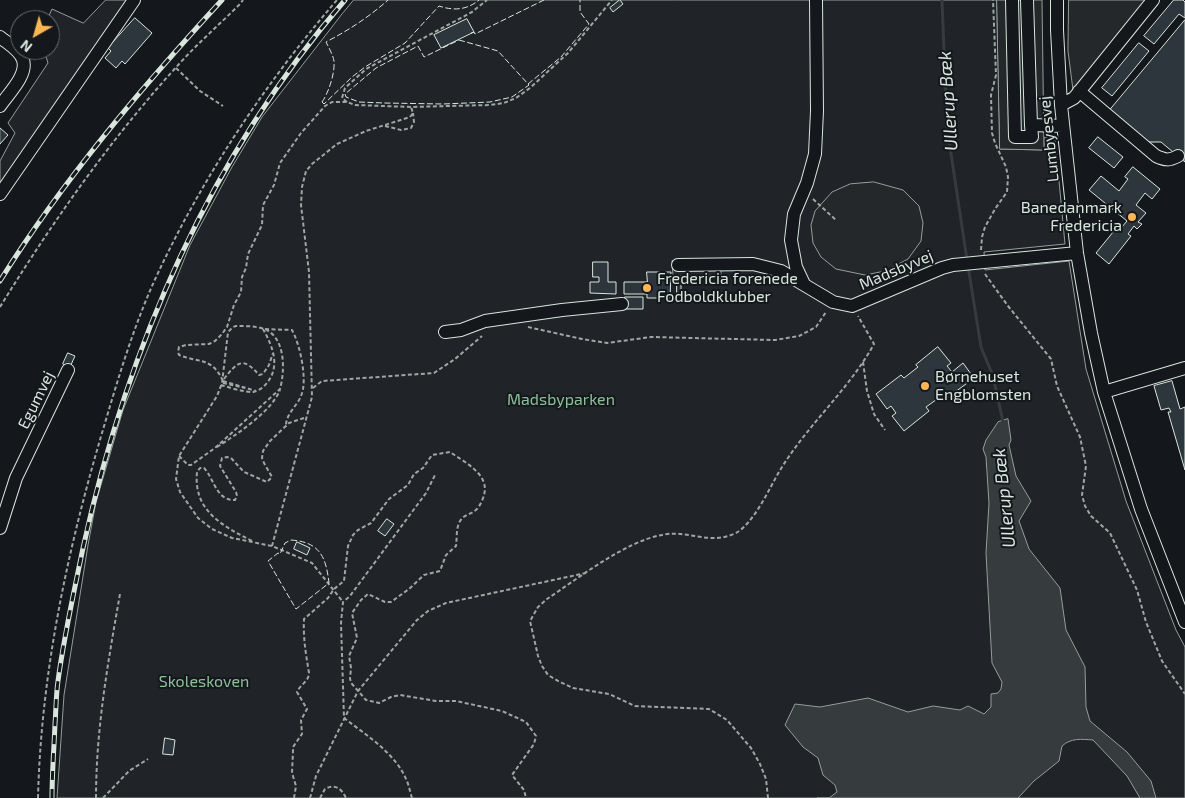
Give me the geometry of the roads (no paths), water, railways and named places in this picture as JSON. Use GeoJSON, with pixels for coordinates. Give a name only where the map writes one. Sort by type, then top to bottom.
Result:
{"type":"FeatureCollection","features":[{"type":"Feature","properties":{"kind":"street"},"geometry":{"type":"LineString","coordinates":[[0,194],[134,0]]}},
{"type":"Feature","properties":{"kind":"street"},"geometry":{"type":"LineString","coordinates":[[805,284],[796,267],[791,240],[794,214],[804,191],[815,154],[817,111],[816,0]]}},
{"type":"Feature","properties":{"kind":"street"},"geometry":{"type":"LineString","coordinates":[[1012,0],[1015,137],[1032,136],[1027,0]]}},
{"type":"Feature","properties":{"kind":"street","name":"Lumbyesvej"},"geometry":{"type":"LineString","coordinates":[[1057,0],[1063,126],[1077,253],[1091,333],[1104,392],[1141,509],[1185,622]]}},
{"type":"Feature","properties":{"kind":"street"},"geometry":{"type":"LineString","coordinates":[[1061,105],[1074,98],[1153,0]]}},
{"type":"Feature","properties":{"kind":"street"},"geometry":{"type":"LineString","coordinates":[[0,37],[16,50],[23,59],[23,69],[20,78],[0,106]]}},
{"type":"Feature","properties":{"kind":"street"},"geometry":{"type":"LineString","coordinates":[[1079,91],[1156,156],[1165,160],[1172,160],[1178,156]]}},
{"type":"Feature","properties":{"kind":"street"},"geometry":{"type":"LineString","coordinates":[[1031,125],[1063,126]]}},
{"type":"Feature","properties":{"kind":"street","name":"Madsbyvej"},"geometry":{"type":"LineString","coordinates":[[678,265],[753,264],[781,271],[833,302],[852,306],[953,265],[978,261],[1077,253]]}},
{"type":"Feature","properties":{"kind":"street"},"geometry":{"type":"LineString","coordinates":[[445,332],[461,330],[485,321],[622,304]]}},
{"type":"Feature","properties":{"kind":"street"},"geometry":{"type":"LineString","coordinates":[[1104,392],[1185,368]]}},
{"type":"Feature","properties":{"kind":"street","name":"Egumvej"},"geometry":{"type":"LineString","coordinates":[[0,528],[16,478],[68,370]]}},
{"type":"Feature","properties":{"kind":"water"},"geometry":{"type":"Polygon","coordinates":[[[1008,419],[1011,440],[1009,445],[1016,476],[1031,501],[1019,521],[1029,549],[1060,588],[1066,630],[1085,667],[1086,707],[1090,721],[1127,752],[1151,781],[1156,798],[1140,798],[1127,776],[1093,740],[1080,739],[1073,740],[1062,746],[1059,761],[1034,781],[1018,798],[829,798],[837,792],[835,785],[823,775],[818,758],[803,747],[785,725],[795,704],[820,707],[868,698],[908,712],[933,706],[960,710],[968,706],[984,714],[991,707],[991,694],[998,693],[1001,689],[1002,682],[992,663],[986,553],[989,503],[986,457],[983,449],[986,440],[998,422],[1008,419]]]}},
{"type":"Feature","properties":{"kind":"waterway","name":"Ullerup Bæk"},"geometry":{"type":"LineString","coordinates":[[942,0],[947,127],[967,260]]}},
{"type":"Feature","properties":{"kind":"waterway","name":"Ullerup Bæk"},"geometry":{"type":"LineString","coordinates":[[968,266],[981,347],[993,376],[1003,422]]}},
{"type":"Feature","properties":{"kind":"railway"},"geometry":{"type":"LineString","coordinates":[[0,281],[50,207],[104,136],[222,0]]}},
{"type":"Feature","properties":{"kind":"railway"},"geometry":{"type":"LineString","coordinates":[[52,798],[57,686],[76,581],[101,473],[124,400],[150,328],[180,258],[214,189],[253,123],[297,60],[345,0]]}},
{"type":"Feature","properties":{"kind":"place","name":"Banedanmark Fredericia"},"geometry":{"type":"Point","coordinates":[1132,217]}},
{"type":"Feature","properties":{"kind":"place","name":"Fredericia forenede Fodboldklubber"},"geometry":{"type":"Point","coordinates":[647,288]}},
{"type":"Feature","properties":{"kind":"place","name":"Børnehuset Engblomsten"},"geometry":{"type":"Point","coordinates":[925,386]}},
{"type":"Feature","properties":{"kind":"park label","name":"Madsbyparken"},"geometry":{"type":"Point","coordinates":[561,400]}},
{"type":"Feature","properties":{"kind":"park label","name":"Skoleskoven"},"geometry":{"type":"Point","coordinates":[204,682]}}]}
